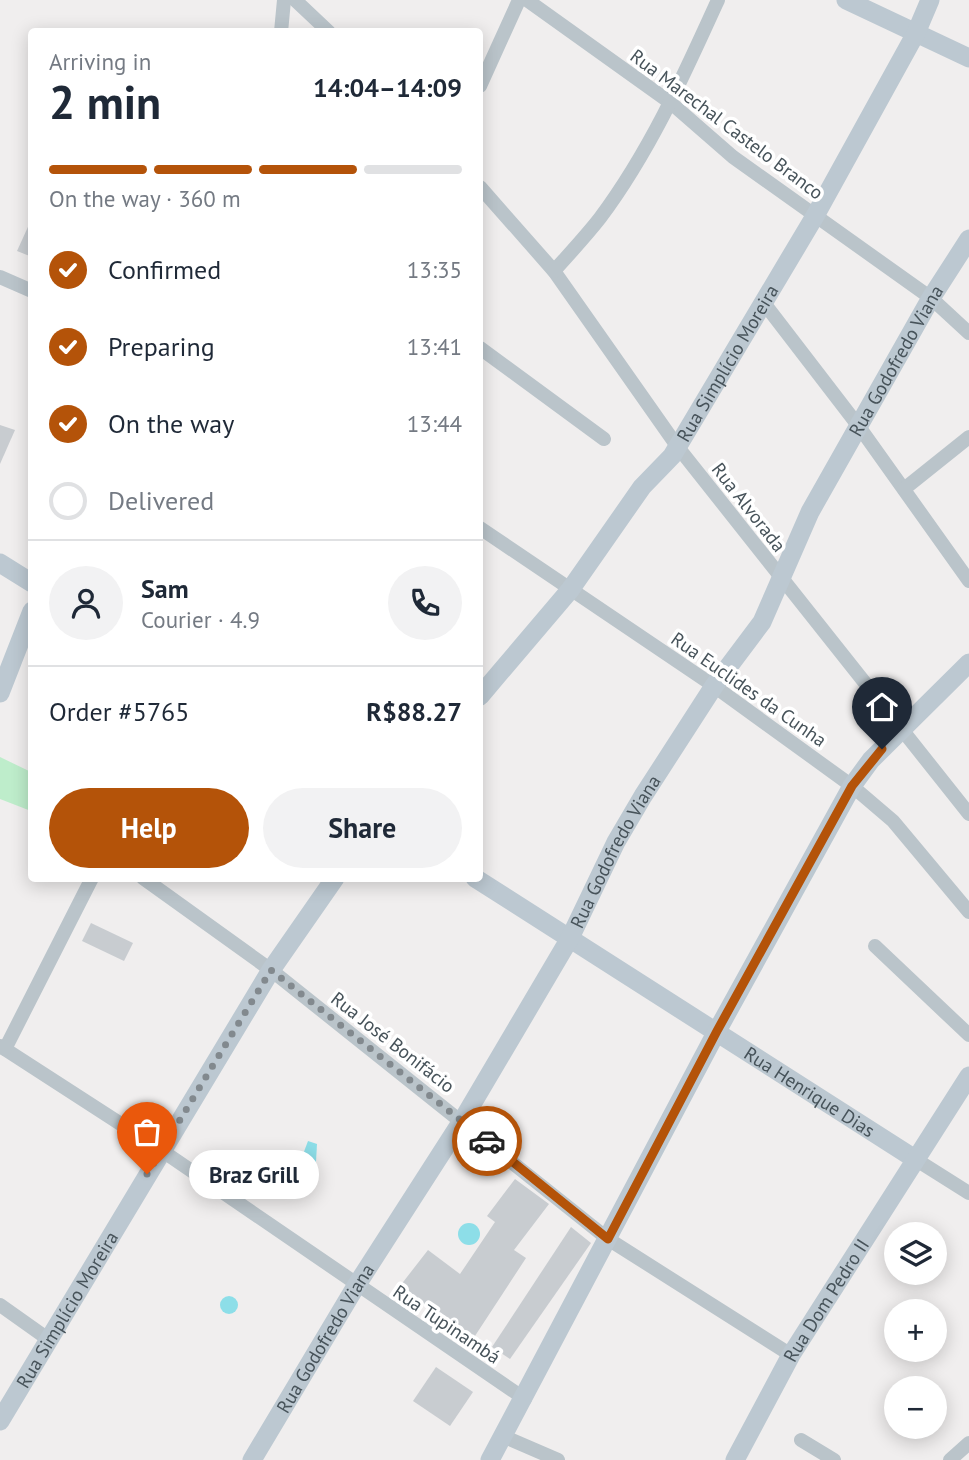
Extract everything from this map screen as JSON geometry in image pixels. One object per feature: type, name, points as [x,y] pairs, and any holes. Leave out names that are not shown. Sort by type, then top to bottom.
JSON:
[{"type":"street","points":[[282,28],[284,0]]},
{"type":"street","points":[[295,0],[325,28]]},
{"type":"street","points":[[483,79],[519,0]]},
{"type":"street","name":"Rua Marechal Castelo Branco","points":[[527,0],[671,103],[733,157],[931,298],[969,333]]},
{"type":"street","points":[[554,271],[600,218],[671,103],[718,0]]},
{"type":"street","points":[[846,0],[969,58]]},
{"type":"street","name":"Rua Simplício Moreira","points":[[483,692],[570,590],[642,487],[675,451],[815,216],[916,33],[930,0]]},
{"type":"street","name":"Rua Alvorada","points":[[483,190],[554,271],[675,451],[778,588],[897,735],[969,814]]},
{"type":"street","name":"Rua Godofredo Viana","points":[[252,1460],[356,1286],[462,1121],[570,938],[616,842],[714,687],[762,622],[799,533],[931,298],[969,239]]},
{"type":"street","points":[[0,277],[28,289]]},
{"type":"street","points":[[764,303],[860,428],[969,581]]},
{"type":"street","points":[[483,350],[604,439]]},
{"type":"street","points":[[904,489],[969,437]]},
{"type":"street","name":"Rua Euclides da Cunha","points":[[483,530],[714,687],[852,786],[893,821],[969,912]]},
{"type":"street","points":[[0,563],[28,580]]},
{"type":"street","points":[[0,693],[28,621]]},
{"type":"street","points":[[490,1460],[505,1437],[717,1031],[852,786],[872,760],[969,663]]},
{"type":"street","points":[[3,1047],[90,882]]},
{"type":"street","name":"Rua José Bonifácio","points":[[149,882],[271,970],[608,1239],[791,1355]]},
{"type":"street","name":"Rua Simplício Moreira","points":[[0,1421],[271,970],[332,882]]},
{"type":"street","name":"Rua Henrique Dias","points":[[481,882],[969,1193]]},
{"type":"street","points":[[875,946],[969,1035]]},
{"type":"street","name":"Rua Tupinambá","points":[[3,1047],[162,1150],[356,1286],[525,1399]]},
{"type":"street","name":"Rua Dom Pedro II","points":[[735,1460],[791,1355],[969,1076]]},
{"type":"street","points":[[0,1305],[48,1339]]},
{"type":"street","points":[[505,1437],[558,1460]]},
{"type":"street","points":[[801,1440],[834,1460]]},
{"type":"street","points":[[950,1460],[969,1443]]},
{"type":"green space","points":[[0,757],[28,771],[28,810],[0,799]]},
{"type":"water","points":[[308,1141],[317,1144],[316,1162],[302,1157]]},
{"type":"water","points":[[469,1223],[477,1226],[480,1234],[477,1242],[469,1245],[461,1242],[458,1234],[461,1226]]},
{"type":"water","points":[[229,1296],[235,1299],[238,1305],[235,1311],[229,1314],[223,1311],[220,1305],[223,1299]]},
{"type":"building","points":[[28,227],[28,255],[17,251]]},
{"type":"building","points":[[0,425],[15,430],[0,464]]},
{"type":"building","points":[[91,923],[133,943],[124,961],[82,941]]},
{"type":"building","points":[[515,1179],[549,1204],[514,1250],[526,1258],[473,1339],[400,1286],[428,1250],[460,1274],[495,1222],[487,1216]]},
{"type":"building","points":[[571,1227],[591,1243],[510,1359],[492,1347]]},
{"type":"building","points":[[436,1367],[473,1392],[450,1426],[413,1401]]},
{"type":"way so far","points":[[147,1174],[271,970],[487,1141]]},
{"type":"place","name":"Braz Grill","points":[[147,1174]]},
{"type":"route","points":[[487,1141],[608,1239],[717,1031],[852,786],[882,749]]}]
